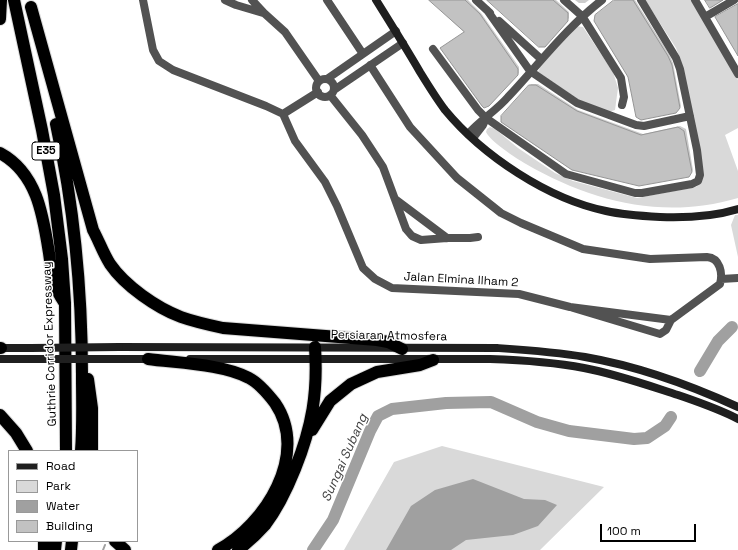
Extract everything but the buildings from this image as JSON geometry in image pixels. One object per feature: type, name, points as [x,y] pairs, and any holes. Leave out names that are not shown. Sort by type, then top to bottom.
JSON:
[{"type":"highway","points":[[0,19],[1,0]]},
{"type":"highway","name":"Guthrie Corridor Expressway","points":[[14,0],[42,130],[54,195],[62,259],[65,303],[66,450]]},
{"type":"highway","points":[[30,4],[93,230],[110,264],[124,281],[160,307],[181,317],[201,323],[223,328],[377,340],[388,342],[402,349]]},
{"type":"highway","name":"E35","points":[[30,4],[58,131],[78,268],[82,326],[81,450]]},
{"type":"highway","points":[[0,152],[18,166],[26,175],[34,190],[42,218],[53,282],[57,292],[65,303]]},
{"type":"highway","points":[[82,326],[92,408],[92,450]]},
{"type":"highway","points":[[238,550],[264,525],[286,494],[304,446],[314,406],[316,353]]},
{"type":"highway","points":[[148,359],[226,370],[250,378],[268,393],[278,408],[286,427],[288,450],[285,468],[277,487],[263,511],[245,530],[218,550]]},
{"type":"highway","points":[[304,446],[330,401],[351,384],[376,372],[420,365],[433,360]]},
{"type":"highway","points":[[0,415],[16,433],[26,450]]},
{"type":"highway","points":[[116,542],[125,550]]},
{"type":"main road","points":[[376,0],[444,109],[470,136],[497,159],[528,179],[575,202],[606,211],[641,216],[681,218],[710,216],[738,209]]},
{"type":"main road","name":"Persiaran Atmosfera","points":[[0,351],[31,348],[119,347],[316,353],[433,360],[490,359],[528,361],[585,368],[621,377],[704,404],[738,419]]},
{"type":"main road","name":"Persiaran Atmosfera","points":[[0,351],[32,359],[148,359],[402,349],[497,348],[534,350],[585,357],[633,369],[681,384],[738,407]]},
{"type":"street","points":[[143,0],[153,50],[159,62],[173,70],[283,114],[318,92]]},
{"type":"street","points":[[225,0],[236,5],[264,13]]},
{"type":"street","points":[[252,0],[285,32],[323,80],[332,82],[332,92],[383,167],[406,229],[412,236],[421,240],[478,237]]},
{"type":"street","points":[[327,0],[363,54]]},
{"type":"street","points":[[476,0],[541,59]]},
{"type":"street","points":[[564,0],[582,16],[621,78],[624,90],[622,105]]},
{"type":"street","points":[[470,136],[479,121],[486,118],[508,97],[530,71],[582,16],[602,0]]},
{"type":"street","points":[[433,49],[478,110],[486,118],[566,174],[635,194],[642,194],[692,184],[698,181],[700,175],[697,150],[680,68],[676,58],[641,0]]},
{"type":"street","points":[[695,0],[738,74]]},
{"type":"street","points":[[705,17],[734,0]]},
{"type":"street","points":[[487,10],[530,71],[577,103],[636,125],[644,126],[690,116]]},
{"type":"street","points":[[396,31],[323,80],[316,86],[318,92],[325,96],[332,92],[403,43]]},
{"type":"street","points":[[370,65],[410,127],[457,178],[501,213],[583,249],[650,260],[711,258],[718,263],[721,279],[738,278]]},
{"type":"street","name":"Jalan Elmina Ilham 2","points":[[283,114],[295,141],[325,182],[337,206],[363,268],[375,279],[392,288],[518,294],[660,334],[666,330],[672,320],[716,288],[720,284],[721,279]]},
{"type":"street","points":[[394,198],[446,238]]},
{"type":"street","name":"Jalan Elmina Ilham 2","points":[[570,308],[672,320]]},
{"type":"green space","points":[[645,0],[692,0],[738,80],[738,128],[725,135],[738,171],[738,198],[710,204],[683,207],[655,207],[629,204],[602,197],[576,188],[526,164],[498,145],[486,132],[490,127],[495,129],[518,148],[555,173],[573,181],[637,198],[696,187],[700,184],[681,61],[676,48]]},
{"type":"green space","points":[[575,26],[583,27],[613,72],[618,88],[615,110],[609,112],[582,102],[538,72],[541,65]]},
{"type":"green space","points":[[735,215],[738,215],[738,257],[731,225]]},
{"type":"green space","points":[[442,446],[604,487],[540,550],[344,550],[394,462]]},
{"type":"water","points":[[473,479],[524,499],[545,500],[557,505],[538,526],[513,535],[466,540],[451,550],[386,550],[411,506],[435,490]]},
{"type":"waterway","name":"Sungai Subang","points":[[700,371],[718,341],[732,327]]},
{"type":"waterway","name":"Sungai Subang","points":[[313,550],[333,520],[370,431],[378,416],[392,409],[446,403],[491,402],[537,422],[569,431],[634,439],[647,438],[665,426],[671,417]]},
{"type":"waterway","points":[[103,550],[105,545]]}]
